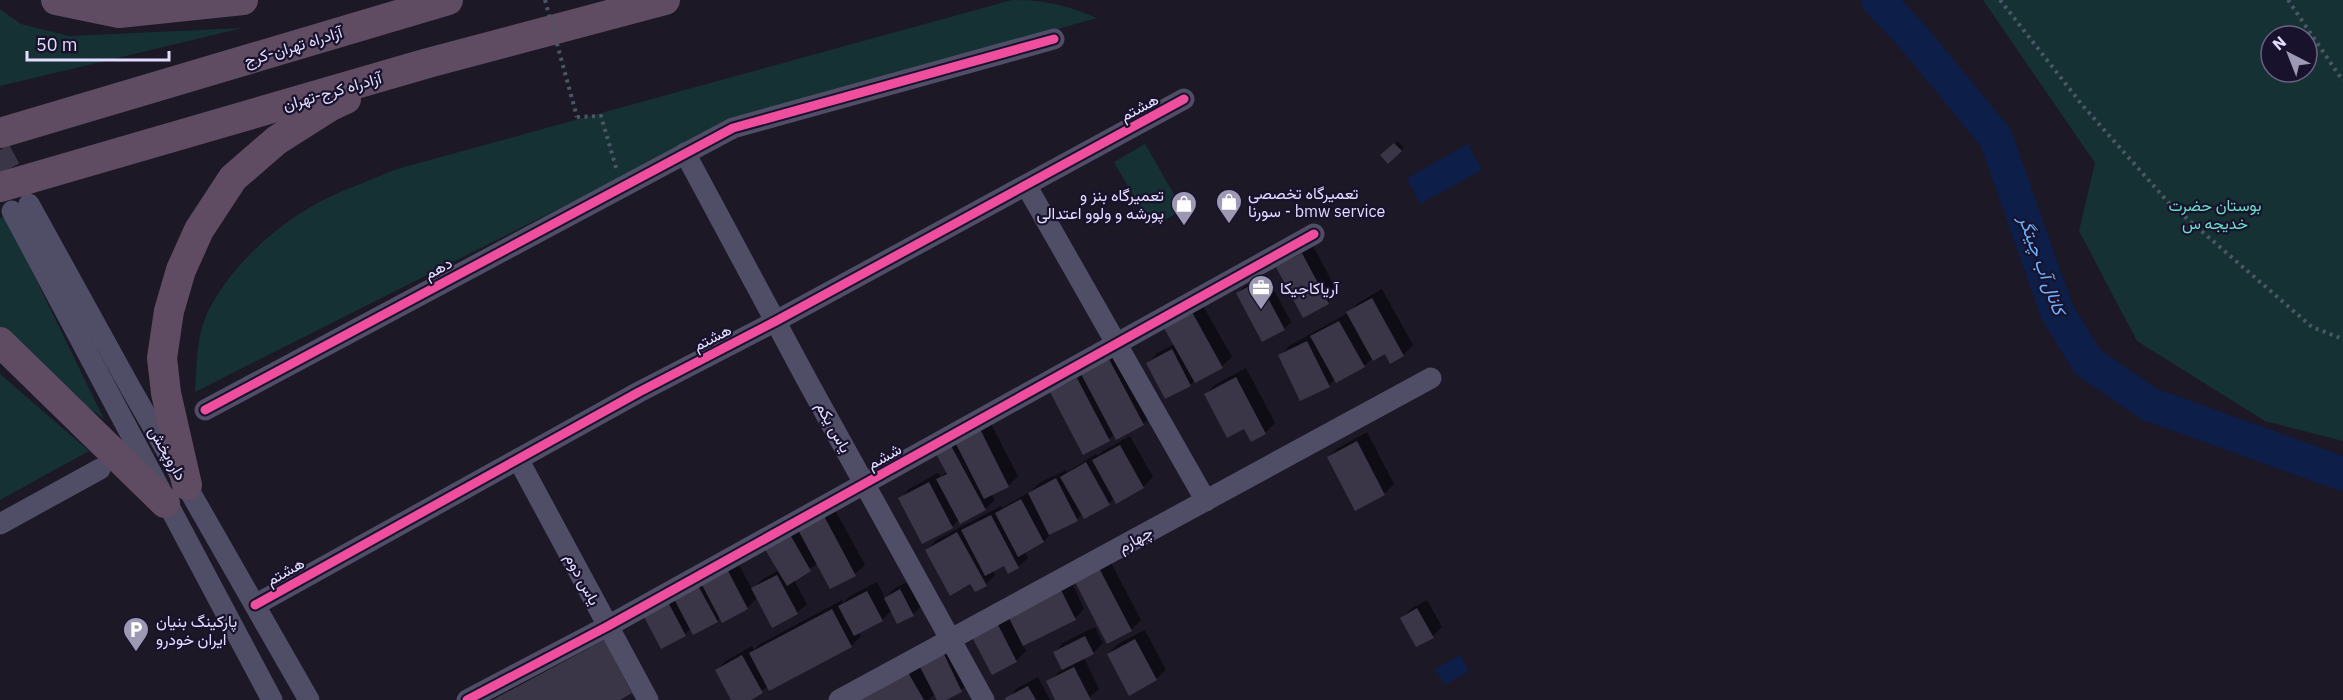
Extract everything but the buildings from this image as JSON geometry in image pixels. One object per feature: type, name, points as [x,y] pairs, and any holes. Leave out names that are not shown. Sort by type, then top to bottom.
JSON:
[{"type":"highway","points":[[56,0],[119,13],[243,0]]},
{"type":"highway","name":"آزادراه تهران-کرج","points":[[0,133],[448,0]]},
{"type":"highway","name":"آزادراه کرج-تهران","points":[[14,201],[428,63],[665,0]]},
{"type":"highway","points":[[176,494],[162,358],[168,311],[181,270],[199,230],[233,178],[277,140],[329,108],[428,63]]},
{"type":"highway","points":[[0,342],[176,494]]},
{"type":"street","name":"دهم","points":[[205,410],[733,128],[1054,39]]},
{"type":"street","name":"هشتم","points":[[255,605],[639,392],[776,321],[1184,99]]},
{"type":"street","name":"یاس یکم","points":[[685,153],[984,700]]},
{"type":"street","points":[[1026,185],[1206,501]]},
{"type":"street","name":"داروپخش","points":[[14,201],[176,494],[272,700]]},
{"type":"street","name":"ششم","points":[[467,700],[608,626],[1314,234]]},
{"type":"street","name":"چهارم","points":[[839,700],[1431,378]]},
{"type":"street","name":"یاس دوم","points":[[518,459],[648,700]]},
{"type":"street","points":[[0,525],[100,469]]},
{"type":"street","name":"داروپخش","points":[[176,494],[255,605],[309,700]]},
{"type":"path","points":[[546,0],[577,117],[601,116],[621,188]]},
{"type":"path","points":[[2000,0],[2083,106],[2168,202],[2312,327],[2343,339]]},
{"type":"path","points":[[2288,0],[2343,81]]},
{"type":"green space","points":[[1012,0],[1055,4],[1097,18],[929,65],[683,146],[195,392],[200,334],[206,316],[227,280],[272,234],[325,199],[397,169]]},
{"type":"green space","name":"بوستان حضرت خدیجه س","points":[[1983,0],[2343,0],[2343,441],[2265,421],[2137,341],[2079,231],[2095,163]]},
{"type":"green space","points":[[0,9],[21,24],[69,36],[243,28],[0,86]]},
{"type":"green space","points":[[1145,144],[1183,210],[1151,227],[1114,162]]},
{"type":"green space","points":[[5,216],[104,419],[61,388],[0,331],[0,218]]},
{"type":"green space","points":[[0,374],[89,451],[0,500]]},
{"type":"water","points":[[1468,144],[1482,170],[1420,204],[1407,178]]},
{"type":"water","points":[[1460,655],[1469,671],[1445,685],[1435,669]]},
{"type":"waterway","name":"کانال آب چیتگر","points":[[1878,0],[1913,37],[1996,138],[2057,312],[2088,362],[2149,404],[2343,474]]},
{"type":"tunnel","points":[[0,150],[23,193]]},
{"type":"cycle path","points":[[205,410],[733,128],[1054,39]]},
{"type":"cycle path","points":[[255,605],[639,392],[776,321],[1184,99]]},
{"type":"cycle path","points":[[467,700],[608,626],[1314,234]]},
{"type":"place","name":"تعمیرگاه تخصصی سورنا - bmw service","points":[[1229,225]]},
{"type":"place","name":"تعمیرگاه بنز و پورشه و ولوو اعتدالی","points":[[1184,227]]},
{"type":"place","name":"آریاکاجیکا","points":[[1261,311]]},
{"type":"place","name":"پارکینگ بنیان ایران خودرو","points":[[136,653]]}]
